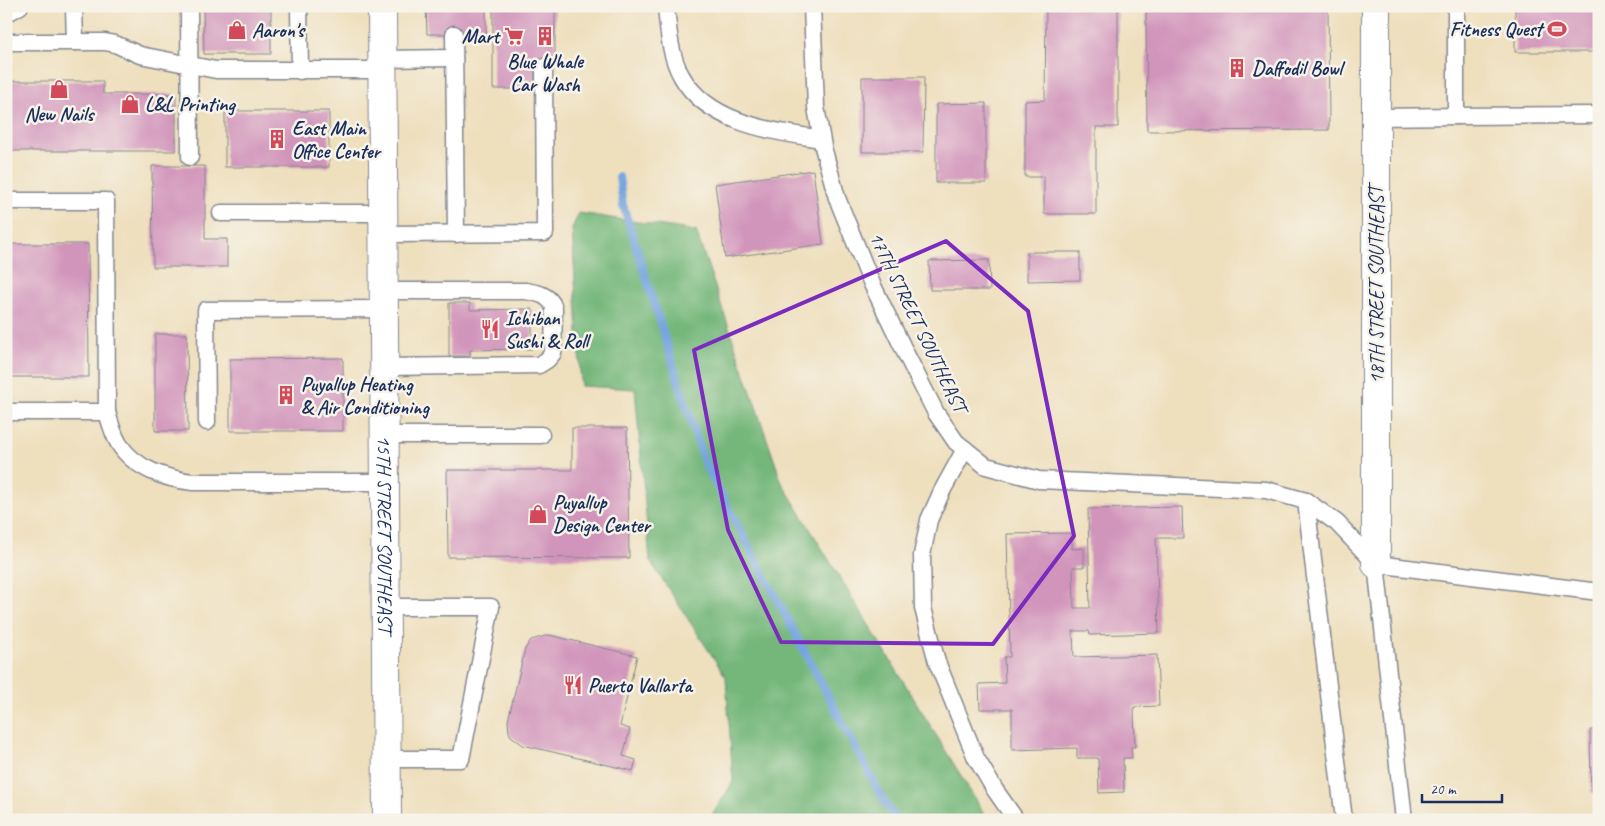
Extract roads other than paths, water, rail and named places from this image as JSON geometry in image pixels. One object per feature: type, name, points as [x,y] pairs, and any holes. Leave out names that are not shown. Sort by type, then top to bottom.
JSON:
[{"type":"street","name":"15TH STREET SOUTHEAST","points":[[382,6],[387,820]]},
{"type":"street","name":"18TH STREET SOUTHEAST","points":[[1376,6],[1376,564]]},
{"type":"lane","points":[[6,11],[11,11],[20,6]]},
{"type":"lane","points":[[74,6],[74,42]]},
{"type":"lane","points":[[189,6],[190,157]]},
{"type":"lane","points":[[299,6],[300,71]]},
{"type":"lane","points":[[666,6],[669,42],[681,77],[698,98],[725,116],[766,130],[821,139]]},
{"type":"lane","name":"17TH STREET SOUTHEAST","points":[[812,6],[816,107],[821,139],[837,198],[872,284],[936,413],[956,442],[986,466],[1039,480],[1266,490],[1306,501],[1337,523],[1376,564]]},
{"type":"lane","points":[[1456,6],[1456,116]]},
{"type":"lane","points":[[454,34],[456,234]]},
{"type":"lane","points":[[6,42],[105,42],[115,44],[140,55],[216,70],[300,71],[454,58]]},
{"type":"lane","points":[[221,214],[384,224],[456,234],[545,233],[544,67]]},
{"type":"lane","points":[[1376,117],[1599,115]]},
{"type":"lane","points":[[6,201],[106,201],[107,412],[112,432],[120,446],[133,459],[162,477],[193,482],[386,482]]},
{"type":"lane","points":[[207,422],[206,310],[526,291],[544,296],[552,302],[554,308],[553,353],[539,365],[384,366]]},
{"type":"lane","points":[[6,412],[107,412]]},
{"type":"lane","points":[[385,436],[541,435]]},
{"type":"lane","points":[[965,449],[942,491],[929,520],[922,554],[923,608],[937,662],[976,758],[1016,820]]},
{"type":"lane","points":[[1306,501],[1344,820]]},
{"type":"lane","points":[[1404,820],[1376,564],[1599,592]]},
{"type":"lane","points":[[386,607],[491,607],[461,759],[388,759]]},
{"type":"waterway","points":[[619,177],[623,205],[704,462],[884,801],[896,820]]},
{"type":"place","name":"Fitness Quest","points":[[1557,29]]},
{"type":"place","name":"Aaron's","points":[[237,30]]},
{"type":"place","name":"Mart","points":[[514,36]]},
{"type":"place","name":"Blue Whale Car Wash","points":[[545,36]]},
{"type":"place","name":"Daffodil Bowl","points":[[1237,68]]},
{"type":"place","name":"New Nails","points":[[59,89]]},
{"type":"place","name":"L&L Printing","points":[[130,104]]},
{"type":"place","name":"East Main Office Center","points":[[277,139]]},
{"type":"place","name":"Ichiban Sushi & Roll","points":[[490,329]]},
{"type":"place","name":"Puyallup Heating & Air Conditioning","points":[[286,395]]},
{"type":"place","name":"Puyallup Design Center","points":[[538,514]]},
{"type":"place","name":"Puerto Vallarta","points":[[573,685]]}]
